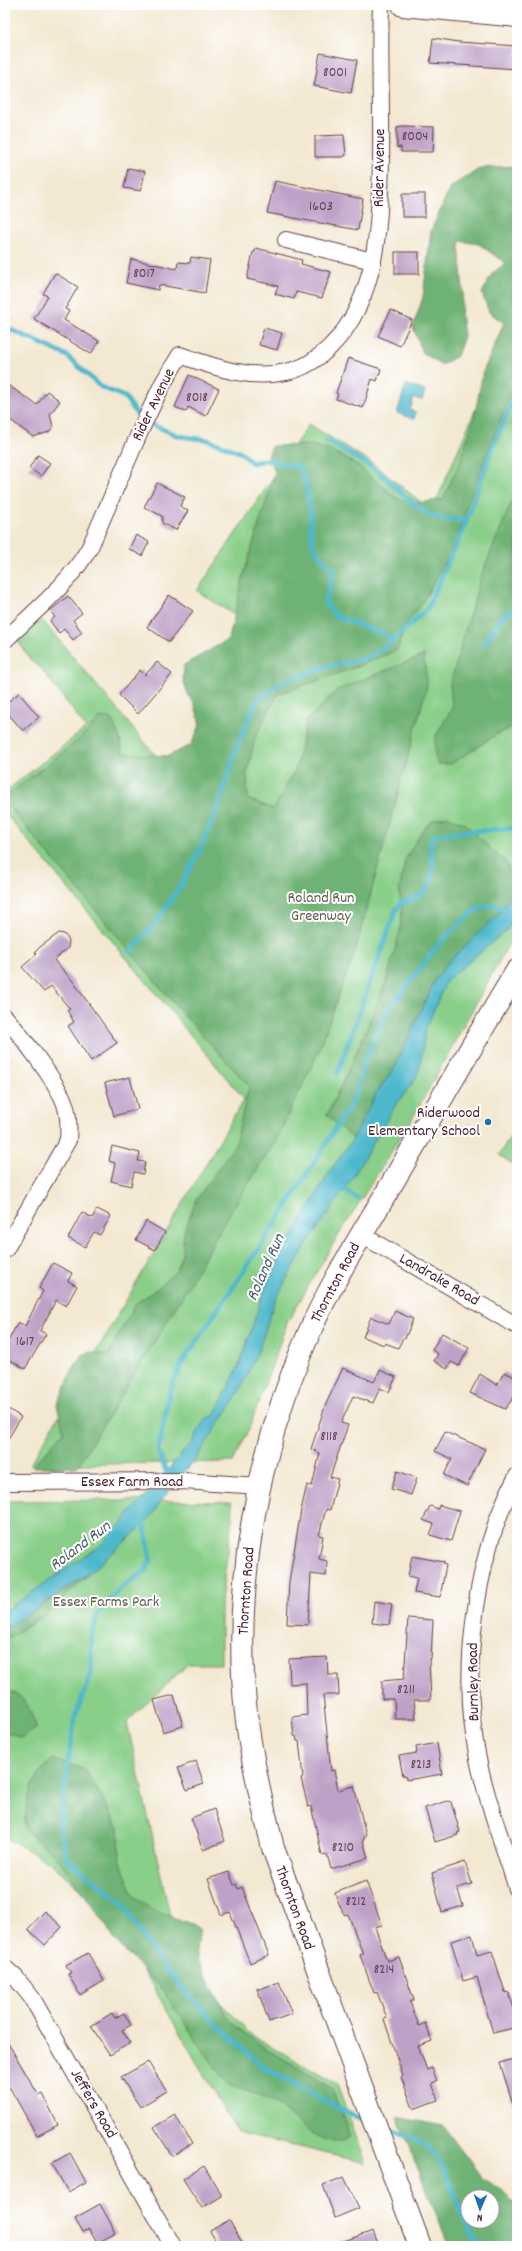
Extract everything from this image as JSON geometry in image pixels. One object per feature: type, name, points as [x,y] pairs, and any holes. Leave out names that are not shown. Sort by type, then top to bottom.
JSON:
[{"type":"street","name":"Rider Avenue","points":[[5,640],[68,581],[80,564],[90,547],[150,410],[180,355],[223,369],[254,375],[287,372],[316,358],[342,335],[350,322],[365,289],[373,261],[379,207],[381,5]]},
{"type":"street","points":[[403,5],[517,16]]},
{"type":"street","points":[[286,240],[373,261]]},
{"type":"street","name":"Thornton Road","points":[[420,2246],[275,1855],[256,1781],[246,1712],[243,1635],[250,1546],[259,1486],[271,1436],[298,1359],[313,1325],[362,1235],[476,1038],[517,971]]},
{"type":"street","points":[[5,1017],[53,1081],[65,1102],[69,1125],[68,1140],[5,1250]]},
{"type":"street","name":"Landrake Road","points":[[362,1235],[517,1326]]},
{"type":"street","name":"Burnley Road","points":[[517,1476],[497,1523],[478,1593],[471,1677],[478,1758],[517,1890]]},
{"type":"street","name":"Essex Farm Road","points":[[5,1482],[184,1481],[259,1486]]},
{"type":"street","name":"Jeffers Road","points":[[5,1968],[16,1978],[32,1998],[173,2246]]},
{"type":"green space","points":[[517,166],[517,378],[469,500],[455,545],[421,605],[406,624],[397,650],[354,668],[278,694],[255,738],[247,774],[248,799],[274,809],[296,768],[306,721],[337,690],[424,655],[427,686],[356,948],[318,1053],[275,1142],[230,1213],[178,1304],[77,1467],[32,1467],[64,1432],[57,1405],[73,1369],[82,1355],[90,1352],[108,1355],[135,1304],[158,1288],[176,1271],[182,1254],[184,1232],[196,1200],[235,1145],[249,1086],[181,1012],[9,807],[5,797],[76,742],[101,717],[111,718],[119,735],[123,753],[168,756],[191,745],[200,725],[195,705],[188,694],[183,680],[184,665],[229,639],[243,577],[275,472],[268,457],[272,446],[312,445],[333,451],[357,465],[396,498],[418,503],[443,499],[460,462],[474,419],[483,372],[504,323],[489,312],[482,293],[492,274],[505,263],[479,244],[459,241],[463,293],[461,314],[464,336],[457,356],[442,365],[423,353],[413,327],[423,297],[431,231],[450,187],[481,168]]},
{"type":"green space","name":"Roland Run Greenway","points":[[517,320],[517,929],[412,1119],[333,1244],[287,1323],[249,1429],[233,1462],[30,1465],[244,1099],[5,813],[5,792],[86,728],[41,668],[31,661],[16,638],[42,620],[183,788],[279,643],[197,591],[309,424],[372,463],[432,511],[489,378]]},
{"type":"green space","points":[[517,489],[517,725],[499,733],[451,764],[438,764],[435,757],[435,737],[452,708],[450,684],[481,576]]},
{"type":"green space","points":[[447,816],[466,824],[494,852],[505,860],[510,872],[512,894],[499,914],[449,961],[435,980],[395,1067],[376,1094],[353,1139],[327,1115],[356,1053],[385,985],[400,931],[402,909],[399,892],[405,860],[422,831],[432,820]]},
{"type":"green space","points":[[517,1126],[517,1167],[499,1155]]},
{"type":"green space","name":"Essex Farms Park","points":[[114,1500],[231,1502],[233,1513],[221,1601],[221,1664],[188,1664],[127,1722],[172,1925],[208,1990],[253,2036],[337,2084],[366,2163],[237,2132],[114,1919],[51,1863],[5,1837],[5,1501]]},
{"type":"green space","points":[[91,1572],[45,1615],[5,1640],[5,1629]]},
{"type":"green space","points":[[5,1691],[12,1692],[23,1699],[37,1728],[22,1738],[10,1733],[5,1735]]},
{"type":"green space","points":[[53,1759],[86,1770],[119,1828],[120,1861],[134,1896],[157,1912],[193,1924],[200,1930],[196,1949],[198,1962],[227,2016],[235,2026],[264,2047],[332,2088],[350,2136],[340,2140],[320,2138],[272,2102],[229,2085],[224,2080],[162,1990],[114,1939],[103,1920],[56,1856],[25,1830],[27,1800],[30,1791],[39,1773]]},
{"type":"green space","points":[[397,2117],[443,2126],[483,2179],[502,2190],[517,2208],[517,2246],[449,2246]]},
{"type":"water","points":[[406,384],[425,391],[422,400],[414,398],[410,410],[416,412],[414,419],[397,413]]},
{"type":"water","name":"Roland Run","points":[[517,886],[517,914],[506,931],[447,980],[426,1028],[419,1070],[415,1080],[393,1109],[350,1182],[310,1239],[290,1273],[274,1303],[260,1347],[237,1396],[197,1457],[160,1502],[153,1515],[138,1530],[91,1572],[5,1629],[5,1611],[99,1546],[119,1526],[192,1442],[205,1419],[214,1416],[240,1363],[265,1288],[279,1259],[330,1171],[353,1139],[376,1094],[395,1067],[435,980],[449,961],[499,914]]},
{"type":"building","points":[[433,38],[459,42],[517,46],[517,69],[430,63]]},
{"type":"building","points":[[320,53],[357,60],[351,93],[314,86]]},
{"type":"building","points":[[397,127],[434,127],[433,152],[401,152],[401,147],[397,148]]},
{"type":"building","points":[[344,135],[346,155],[343,157],[315,157],[315,136]]},
{"type":"building","points":[[128,168],[145,171],[141,191],[124,188]]},
{"type":"building","points":[[275,181],[363,199],[358,230],[267,213]]},
{"type":"building","points":[[402,194],[425,194],[425,217],[402,217]]},
{"type":"building","points":[[256,248],[302,260],[301,264],[331,272],[322,298],[296,292],[294,299],[275,294],[278,286],[247,279],[253,252],[255,252]]},
{"type":"building","points":[[395,252],[419,252],[419,274],[395,274]]},
{"type":"building","points":[[191,257],[210,260],[205,293],[159,285],[158,290],[126,283],[131,259],[177,269],[178,262],[190,263]]},
{"type":"building","points":[[55,273],[78,287],[65,309],[69,311],[64,320],[99,341],[91,354],[34,319],[48,296],[43,294]]},
{"type":"building","points":[[391,310],[412,320],[400,346],[378,336]]},
{"type":"building","points":[[264,328],[282,333],[277,350],[259,345]]},
{"type":"building","points":[[348,358],[381,369],[377,381],[372,379],[363,408],[336,399],[338,394],[336,393]]},
{"type":"building","points":[[189,375],[219,389],[206,416],[188,407],[186,412],[175,407]]},
{"type":"building","points":[[5,383],[37,405],[47,391],[60,401],[50,414],[53,427],[49,432],[33,437],[5,416]]},
{"type":"building","points":[[38,455],[50,463],[41,476],[29,468]]},
{"type":"building","points":[[157,483],[185,497],[180,506],[188,511],[176,530],[162,523],[162,516],[144,507]]},
{"type":"building","points":[[136,535],[149,542],[142,556],[129,549]]},
{"type":"building","points":[[169,595],[193,611],[169,642],[147,627]]},
{"type":"building","points":[[68,596],[82,613],[73,620],[82,632],[73,640],[64,629],[59,633],[50,621],[55,617],[50,611]]},
{"type":"building","points":[[157,662],[172,674],[138,714],[119,695],[140,670],[145,675]]},
{"type":"building","points":[[19,693],[39,717],[23,731],[5,710],[5,704]]},
{"type":"building","points":[[59,933],[64,934],[69,940],[68,948],[54,960],[72,980],[117,1043],[91,1061],[68,1026],[74,1022],[67,1010],[70,1009],[51,986],[44,992],[22,967],[37,954],[35,952],[40,947]]},
{"type":"building","points":[[130,1077],[138,1109],[114,1116],[105,1083]]},
{"type":"building","points":[[112,1146],[140,1153],[138,1161],[145,1162],[143,1174],[134,1172],[131,1186],[111,1181],[115,1163],[109,1161]]},
{"type":"building","points":[[97,1209],[111,1216],[100,1235],[94,1232],[85,1247],[68,1238],[82,1212],[92,1218]]},
{"type":"building","points":[[146,1221],[165,1232],[155,1250],[136,1240]]},
{"type":"building","points":[[53,1263],[72,1273],[68,1281],[77,1286],[66,1306],[56,1300],[40,1331],[46,1334],[25,1369],[5,1357],[5,1347],[18,1322],[25,1326],[43,1291],[39,1288]]},
{"type":"building","points":[[395,1311],[413,1319],[405,1339],[403,1338],[398,1348],[385,1343],[384,1345],[363,1337],[371,1317],[389,1324]]},
{"type":"building","points":[[442,1333],[469,1348],[459,1366],[451,1362],[447,1369],[434,1361],[438,1354],[432,1350]]},
{"type":"building","points":[[343,1368],[374,1382],[380,1370],[396,1377],[389,1392],[380,1388],[373,1403],[353,1396],[341,1423],[348,1425],[330,1477],[338,1479],[330,1510],[326,1509],[319,1535],[323,1536],[319,1559],[327,1561],[326,1576],[311,1574],[308,1625],[287,1624],[289,1582],[301,1510],[307,1485],[312,1486],[320,1453],[311,1449],[325,1406]]},
{"type":"building","points":[[504,1372],[517,1378],[517,1393],[505,1409],[470,1393],[480,1374],[497,1385]]},
{"type":"building","points":[[5,1407],[21,1417],[5,1444]]},
{"type":"building","points":[[445,1432],[485,1449],[467,1486],[444,1475],[452,1459],[435,1451]]},
{"type":"building","points":[[397,1471],[417,1478],[411,1495],[391,1489]]},
{"type":"building","points":[[439,1505],[460,1511],[451,1541],[430,1535],[434,1524],[423,1520],[430,1506],[438,1509]]},
{"type":"building","points":[[412,1556],[444,1562],[446,1565],[440,1597],[414,1593],[417,1578],[408,1576]]},
{"type":"building","points":[[374,1601],[392,1604],[389,1625],[372,1623]]},
{"type":"building","points":[[408,1618],[433,1620],[431,1659],[429,1659],[431,1700],[414,1700],[416,1719],[395,1719],[394,1699],[382,1699],[382,1681],[404,1679]]},
{"type":"building","points":[[327,1657],[328,1675],[338,1675],[339,1695],[323,1695],[331,1771],[334,1770],[338,1790],[354,1786],[366,1835],[363,1840],[368,1858],[331,1869],[327,1854],[322,1855],[311,1806],[308,1807],[301,1778],[303,1777],[299,1741],[297,1741],[296,1736],[294,1736],[292,1717],[307,1715],[306,1683],[290,1684],[289,1659]]},
{"type":"building","points":[[174,1695],[183,1726],[163,1732],[154,1700]]},
{"type":"building","points":[[437,1743],[442,1774],[407,1780],[406,1776],[403,1776],[399,1756],[417,1753],[416,1747]]},
{"type":"building","points":[[196,1761],[204,1784],[187,1790],[178,1768]]},
{"type":"building","points":[[448,1801],[451,1802],[460,1832],[457,1833],[458,1835],[435,1842],[425,1808]]},
{"type":"building","points":[[214,1809],[225,1841],[203,1850],[191,1818]]},
{"type":"building","points":[[465,1862],[472,1884],[457,1888],[463,1906],[442,1912],[432,1873]]},
{"type":"building","points":[[229,1872],[234,1885],[236,1884],[238,1889],[242,1887],[269,1955],[250,1963],[230,1912],[221,1915],[208,1879]]},
{"type":"building","points":[[366,1881],[382,1925],[375,1927],[387,1961],[399,1957],[414,2000],[410,2002],[419,2026],[425,2023],[432,2041],[418,2046],[427,2070],[432,2068],[437,2081],[432,2083],[438,2100],[416,2108],[413,2108],[401,2077],[403,2076],[384,2019],[387,2018],[377,1992],[374,1993],[360,1955],[363,1954],[348,1914],[345,1915],[342,1911],[335,1893]]},
{"type":"building","points":[[45,1911],[62,1927],[45,1945],[28,1929]]},
{"type":"building","points":[[472,1935],[477,1955],[492,1951],[505,1992],[509,1993],[517,2018],[517,2027],[493,2033],[477,1977],[463,1981],[451,1941]]},
{"type":"building","points":[[88,1953],[104,1981],[80,1995],[68,1974],[71,1973],[66,1965]]},
{"type":"building","points":[[279,1982],[292,2014],[269,2022],[257,1988],[260,1989]]},
{"type":"building","points":[[112,2013],[115,2018],[124,2013],[131,2025],[122,2030],[130,2043],[110,2055],[91,2026]]},
{"type":"building","points":[[5,2038],[39,2096],[43,2094],[58,2125],[37,2136],[10,2088],[5,2091]]},
{"type":"building","points":[[517,2058],[517,2106],[514,2107],[500,2063]]},
{"type":"building","points":[[148,2062],[167,2091],[140,2107],[121,2077]]},
{"type":"building","points":[[175,2115],[192,2144],[172,2156],[154,2127]]},
{"type":"building","points":[[70,2153],[86,2182],[68,2192],[52,2163]]},
{"type":"building","points":[[204,2166],[222,2196],[202,2208],[183,2179]]},
{"type":"building","points":[[344,2177],[359,2208],[335,2218],[323,2185]]},
{"type":"building","points":[[100,2204],[116,2233],[97,2243],[89,2229],[83,2232],[75,2218]]},
{"type":"building","points":[[229,2220],[244,2246],[219,2246],[210,2231]]},
{"type":"building","points":[[373,2231],[379,2246],[336,2246],[335,2244]]},
{"type":"waterway","points":[[5,327],[66,355],[101,387],[125,397],[141,420],[179,436],[208,440],[242,453],[252,463],[265,460],[300,467],[310,506],[311,535],[313,543],[323,560],[334,569],[325,603],[336,616],[393,638]]},
{"type":"waterway","points":[[130,952],[154,925],[180,887],[201,848],[220,802],[237,746],[257,700],[277,685],[314,670],[366,658],[384,648],[427,609],[463,530],[490,454],[517,390]]},
{"type":"waterway","points":[[325,440],[378,472],[408,499],[428,514],[439,518],[452,520],[467,519]]},
{"type":"waterway","points":[[484,644],[502,617],[517,607]]},
{"type":"waterway","points":[[337,1074],[396,910],[401,903],[423,893],[430,883],[433,868],[431,848],[432,837],[451,833],[517,828]]},
{"type":"waterway","points":[[168,1476],[158,1451],[170,1389],[184,1360],[274,1226],[354,1099],[366,1057],[388,1010],[442,940],[476,909],[492,905],[508,910]]},
{"type":"waterway","points":[[339,1187],[357,1198]]},
{"type":"waterway","points":[[143,1518],[151,1560],[145,1571],[121,1588],[98,1613],[92,1634],[91,1674],[75,1717],[63,1798],[60,1827],[67,1859],[122,1902],[159,1961],[176,1981],[214,2022],[263,2067],[349,2114],[368,2121]]},
{"type":"waterway","points":[[383,2127],[418,2140],[434,2153],[449,2179],[465,2222],[473,2235],[484,2246]]},
{"type":"place","name":"Riderwood Elementary School","points":[[488,1122]]}]
